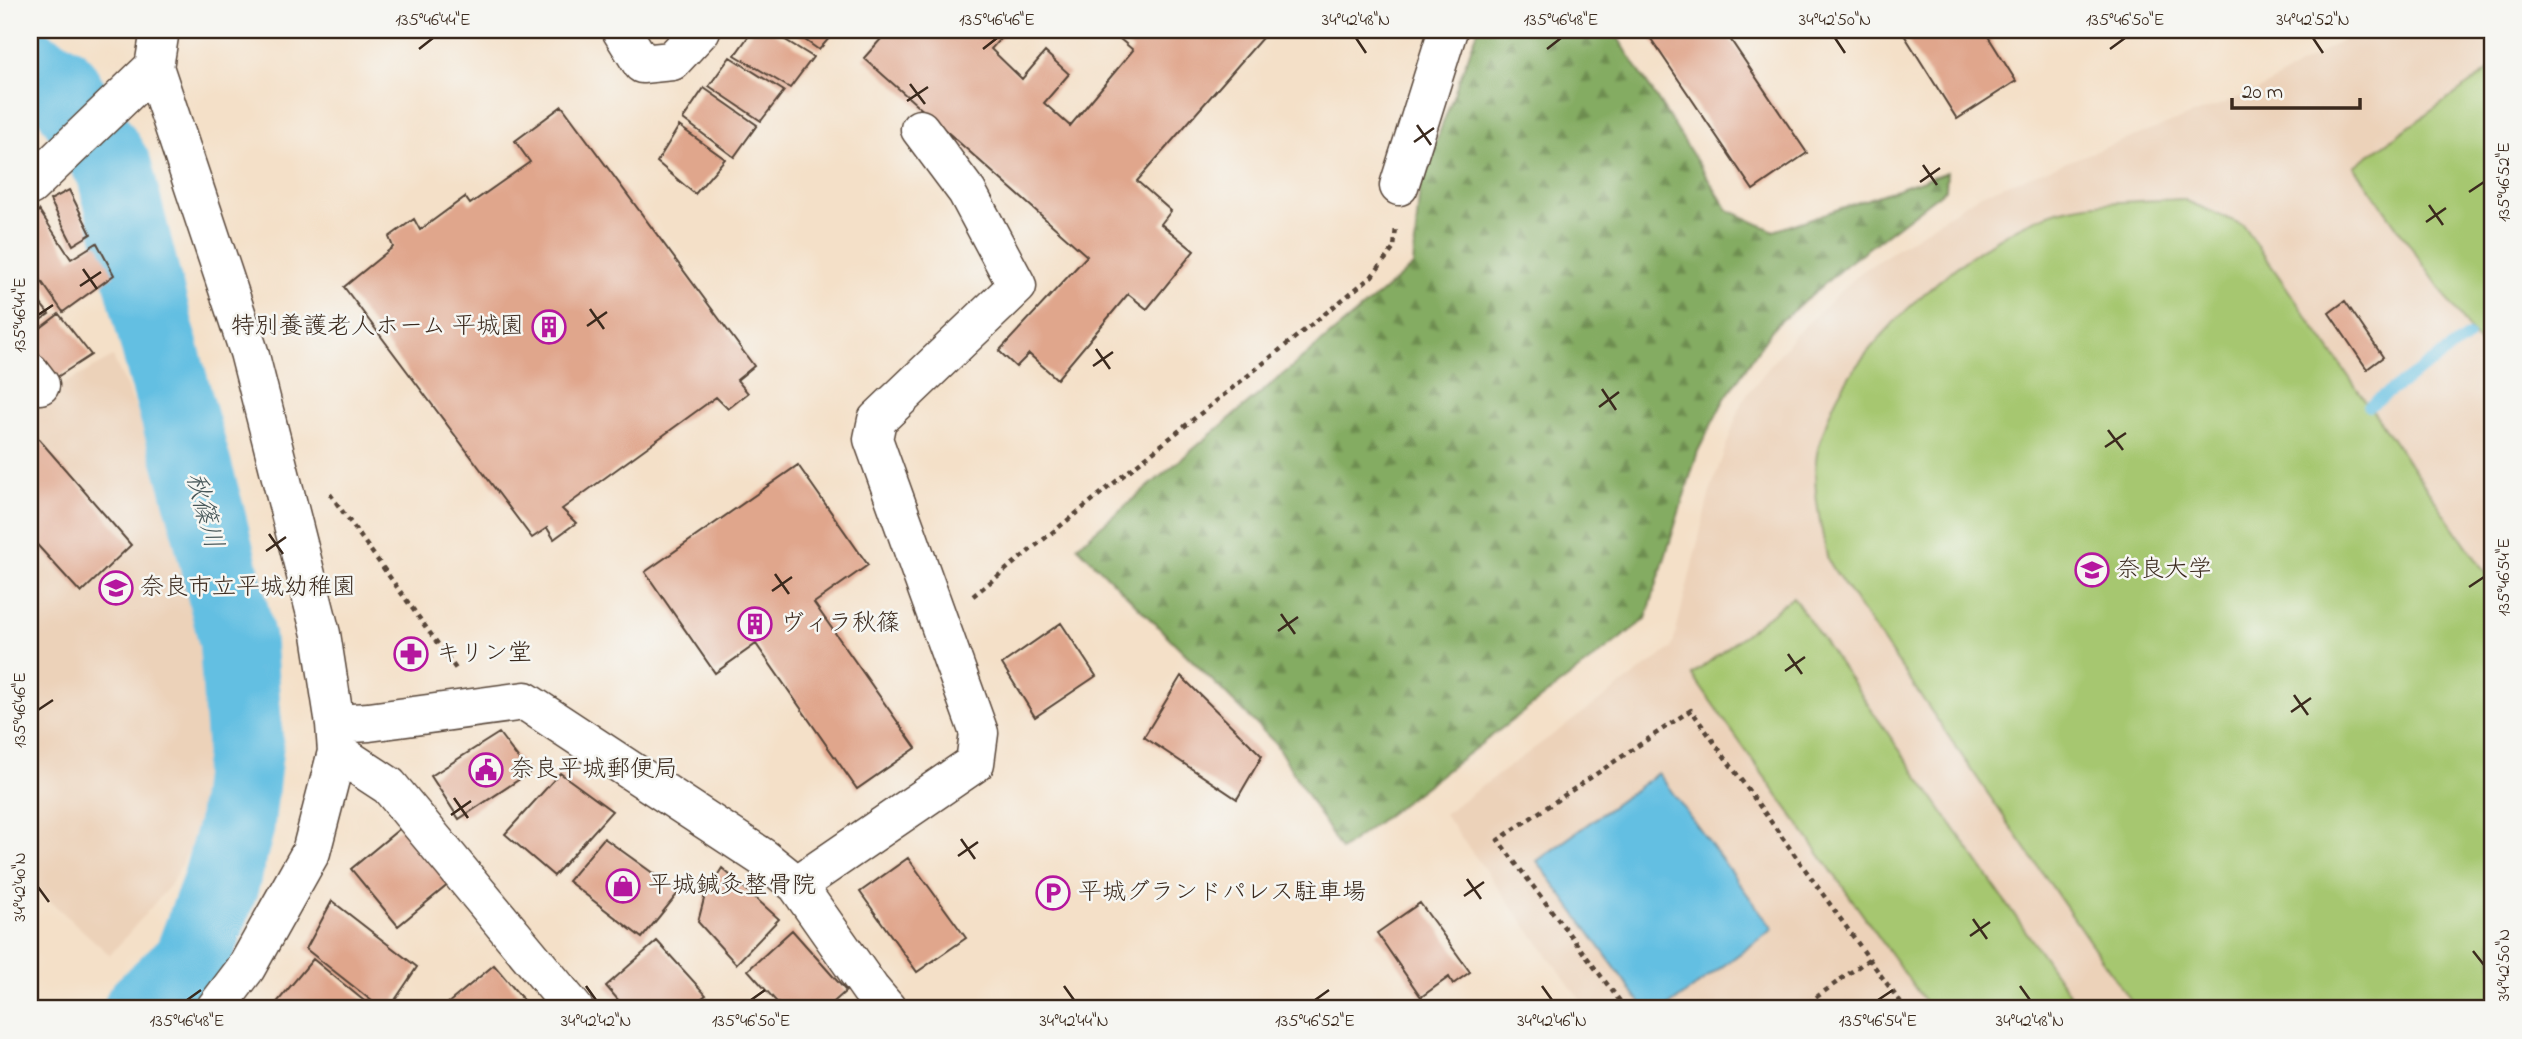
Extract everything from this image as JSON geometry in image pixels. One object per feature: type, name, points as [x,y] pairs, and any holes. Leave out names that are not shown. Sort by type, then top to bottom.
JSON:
[{"type":"street","points":[[160,30],[154,67],[249,352],[321,634],[336,738],[311,852],[246,968],[215,1009]]},
{"type":"street","points":[[621,30],[642,64],[672,61],[701,30]]},
{"type":"street","points":[[1399,186],[1448,30]]},
{"type":"street","points":[[42,174],[154,67]]},
{"type":"street","points":[[797,886],[975,763],[979,733],[873,439],[877,420],[1017,286],[967,192],[920,129]]},
{"type":"street","points":[[336,738],[369,722],[525,701],[762,857],[797,886],[869,1003]]},
{"type":"street","points":[[336,738],[388,786],[575,1009]]},
{"type":"path","points":[[939,623],[1372,276],[1394,248],[1399,186]]},
{"type":"path","points":[[328,491],[483,706]]},
{"type":"path","points":[[1626,1009],[1498,840],[1692,710],[1905,1009]]},
{"type":"path","points":[[1800,1009],[1869,958]]},
{"type":"shaded area","name":"奈良大学","points":[[2358,30],[2492,30],[2492,1009],[1587,1009],[1444,814],[1672,648],[1710,492],[1742,401],[1793,337],[1861,272],[1981,194],[2259,90]]},
{"type":"shaded area","name":"奈良市立平城幼稚園","points":[[113,357],[181,508],[222,669],[208,815],[171,884],[110,955],[30,883],[30,385],[40,397]]},
{"type":"green space","points":[[1478,30],[1613,30],[1728,210],[1774,231],[1947,172],[1946,189],[1846,265],[1773,328],[1724,400],[1698,451],[1646,619],[1341,850],[1275,743],[1077,546],[1413,266],[1420,184]]},
{"type":"green space","points":[[2492,68],[2492,362],[2354,166]]},
{"type":"green space","points":[[2182,199],[2243,225],[2492,582],[2492,1009],[2136,1009],[1828,561],[1819,518],[1815,473],[1821,439],[1835,401],[1855,368],[1907,309],[1972,256],[2006,234],[2039,218],[2084,206]]},
{"type":"green space","points":[[1793,597],[2080,1009],[1930,1009],[1692,675]]},
{"type":"water","points":[[1658,773],[1773,929],[1665,1009],[1645,1009],[1537,861]]},
{"type":"building","points":[[753,30],[769,30],[813,57],[790,88],[735,55]]},
{"type":"building","points":[[791,30],[836,30],[819,50]]},
{"type":"building","points":[[889,30],[1008,30],[991,49],[1022,79],[1045,52],[1069,74],[1044,103],[1070,126],[1133,50],[1119,38],[1125,30],[1269,30],[1137,181],[1171,211],[1161,224],[1194,251],[1147,309],[1128,294],[1057,379],[1029,354],[1016,367],[999,351],[1087,256],[864,58]]},
{"type":"building","points":[[1645,30],[1724,30],[1807,153],[1753,190]]},
{"type":"building","points":[[1901,30],[1984,30],[2016,81],[1957,119]]},
{"type":"building","points":[[730,57],[784,91],[761,121],[709,86]]},
{"type":"building","points":[[704,88],[757,125],[734,157],[683,119]]},
{"type":"building","name":"特別養護老人ホーム 平城園","points":[[562,106],[754,366],[737,380],[748,393],[728,409],[716,397],[562,509],[576,523],[554,539],[547,528],[532,538],[344,287],[393,247],[389,237],[414,219],[420,230],[465,197],[470,204],[530,162],[515,141]]},
{"type":"building","points":[[679,126],[725,159],[695,194],[657,162]]},
{"type":"building","points":[[69,190],[91,234],[73,245],[50,200]]},
{"type":"building","points":[[39,210],[71,259],[97,243],[114,275],[63,312],[30,265],[30,219]]},
{"type":"building","points":[[30,291],[49,314],[30,327]]},
{"type":"building","points":[[2345,301],[2383,357],[2367,369],[2329,313]]},
{"type":"building","points":[[59,314],[91,355],[51,381],[30,352],[30,336]]},
{"type":"building","points":[[30,429],[131,545],[81,593],[30,537]]},
{"type":"building","name":"ヴィラ秋篠","points":[[798,465],[868,565],[814,603],[916,748],[857,789],[756,644],[715,673],[645,572]]},
{"type":"building","points":[[1061,623],[1096,676],[1035,717],[1002,664]]},
{"type":"building","points":[[1181,676],[1262,756],[1237,799],[1144,737]]},
{"type":"building","points":[[499,733],[529,773],[459,819],[431,776]]},
{"type":"building","points":[[560,773],[612,811],[554,876],[505,834]]},
{"type":"building","points":[[403,826],[450,883],[398,926],[351,869]]},
{"type":"building","name":"平城鍼灸整骨院","points":[[604,838],[679,892],[642,938],[568,881]]},
{"type":"building","points":[[908,858],[966,938],[917,972],[860,892]]},
{"type":"building","points":[[722,868],[779,919],[736,964],[698,922],[705,895]]},
{"type":"building","points":[[332,901],[417,967],[389,1009],[382,1009],[306,949]]},
{"type":"building","points":[[1420,903],[1470,972],[1453,984],[1449,977],[1421,997],[1377,933]]},
{"type":"building","points":[[792,930],[846,991],[826,1009],[783,1009],[748,970]]},
{"type":"building","points":[[657,941],[706,995],[687,1009],[626,1009],[606,986]]},
{"type":"building","points":[[313,959],[374,1009],[278,1009],[274,1006]]},
{"type":"building","points":[[494,965],[531,1009],[452,1009],[447,1004]]},
{"type":"waterway","name":"秋篠川","points":[[30,67],[60,83],[114,169],[237,640],[245,746],[236,826],[220,885],[191,962],[142,1009]]},
{"type":"waterway","points":[[2369,406],[2468,337]]},
{"type":"place","name":"特別養護老人ホーム 平城園","points":[[549,327]]},
{"type":"place","name":"奈良大学","points":[[2092,570]]},
{"type":"place","name":"奈良市立平城幼稚園","points":[[116,588]]},
{"type":"place","name":"ヴィラ秋篠","points":[[755,624]]},
{"type":"place","name":"キリン堂","points":[[411,654]]},
{"type":"place","name":"奈良平城郵便局","points":[[486,770]]},
{"type":"place","name":"平城鍼灸整骨院","points":[[623,886]]},
{"type":"place","name":"平城グランドパレス駐車場","points":[[1053,893]]}]
